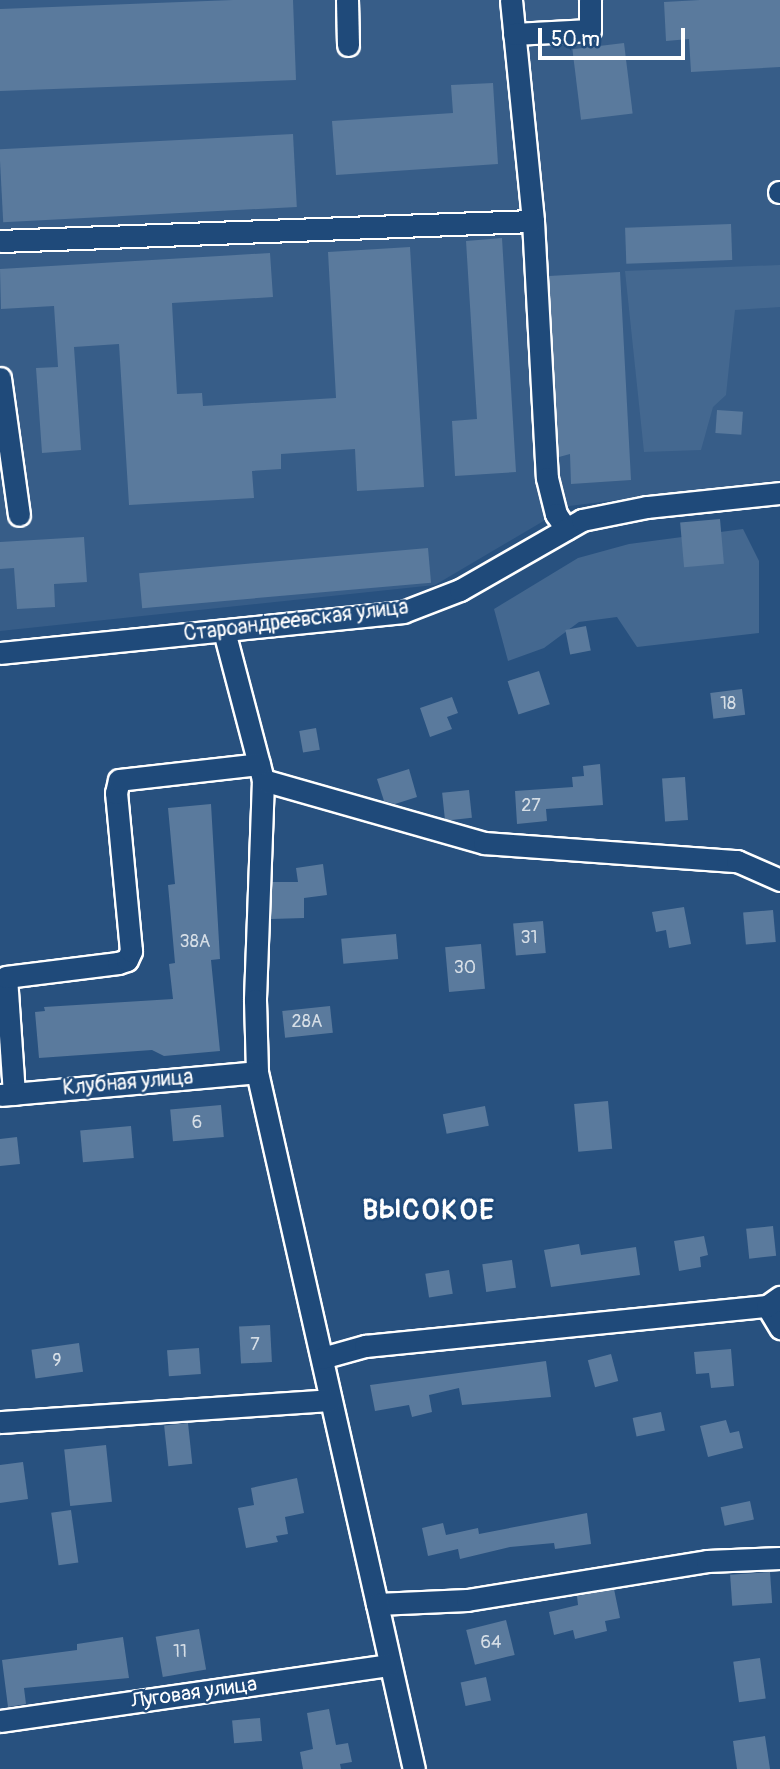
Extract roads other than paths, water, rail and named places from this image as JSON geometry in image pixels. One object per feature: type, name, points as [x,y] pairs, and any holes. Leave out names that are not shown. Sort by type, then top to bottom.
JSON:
[{"type":"street","points":[[347,0],[348,45]]},
{"type":"street","points":[[511,0],[533,221],[547,478],[556,514],[566,529]]},
{"type":"street","points":[[514,34],[590,30],[590,0]]},
{"type":"street","points":[[0,241],[533,221]]},
{"type":"street","points":[[0,378],[19,515]]},
{"type":"street","name":"Староандреевская улица","points":[[0,653],[403,612],[460,590],[582,520],[647,507],[780,493]]},
{"type":"street","points":[[224,631],[261,772],[255,1000],[257,1072],[377,1604],[388,1665],[414,1769]]},
{"type":"street","points":[[7,1095],[6,976],[118,963],[127,960],[131,951],[116,793],[119,780],[261,772],[484,843],[737,861],[780,880]]},
{"type":"street","name":"Клубная улица","points":[[7,1095],[257,1072]]},
{"type":"street","points":[[322,1358],[365,1346],[774,1302],[780,1328]]},
{"type":"street","points":[[0,1422],[330,1400]]},
{"type":"street","points":[[377,1604],[467,1600],[707,1561],[780,1558]]},
{"type":"street","name":"Луговая улица","points":[[0,1721],[388,1665]]},
{"type":"district","name":"ВЫСОКОЕ","points":[[429,1211]]}]
